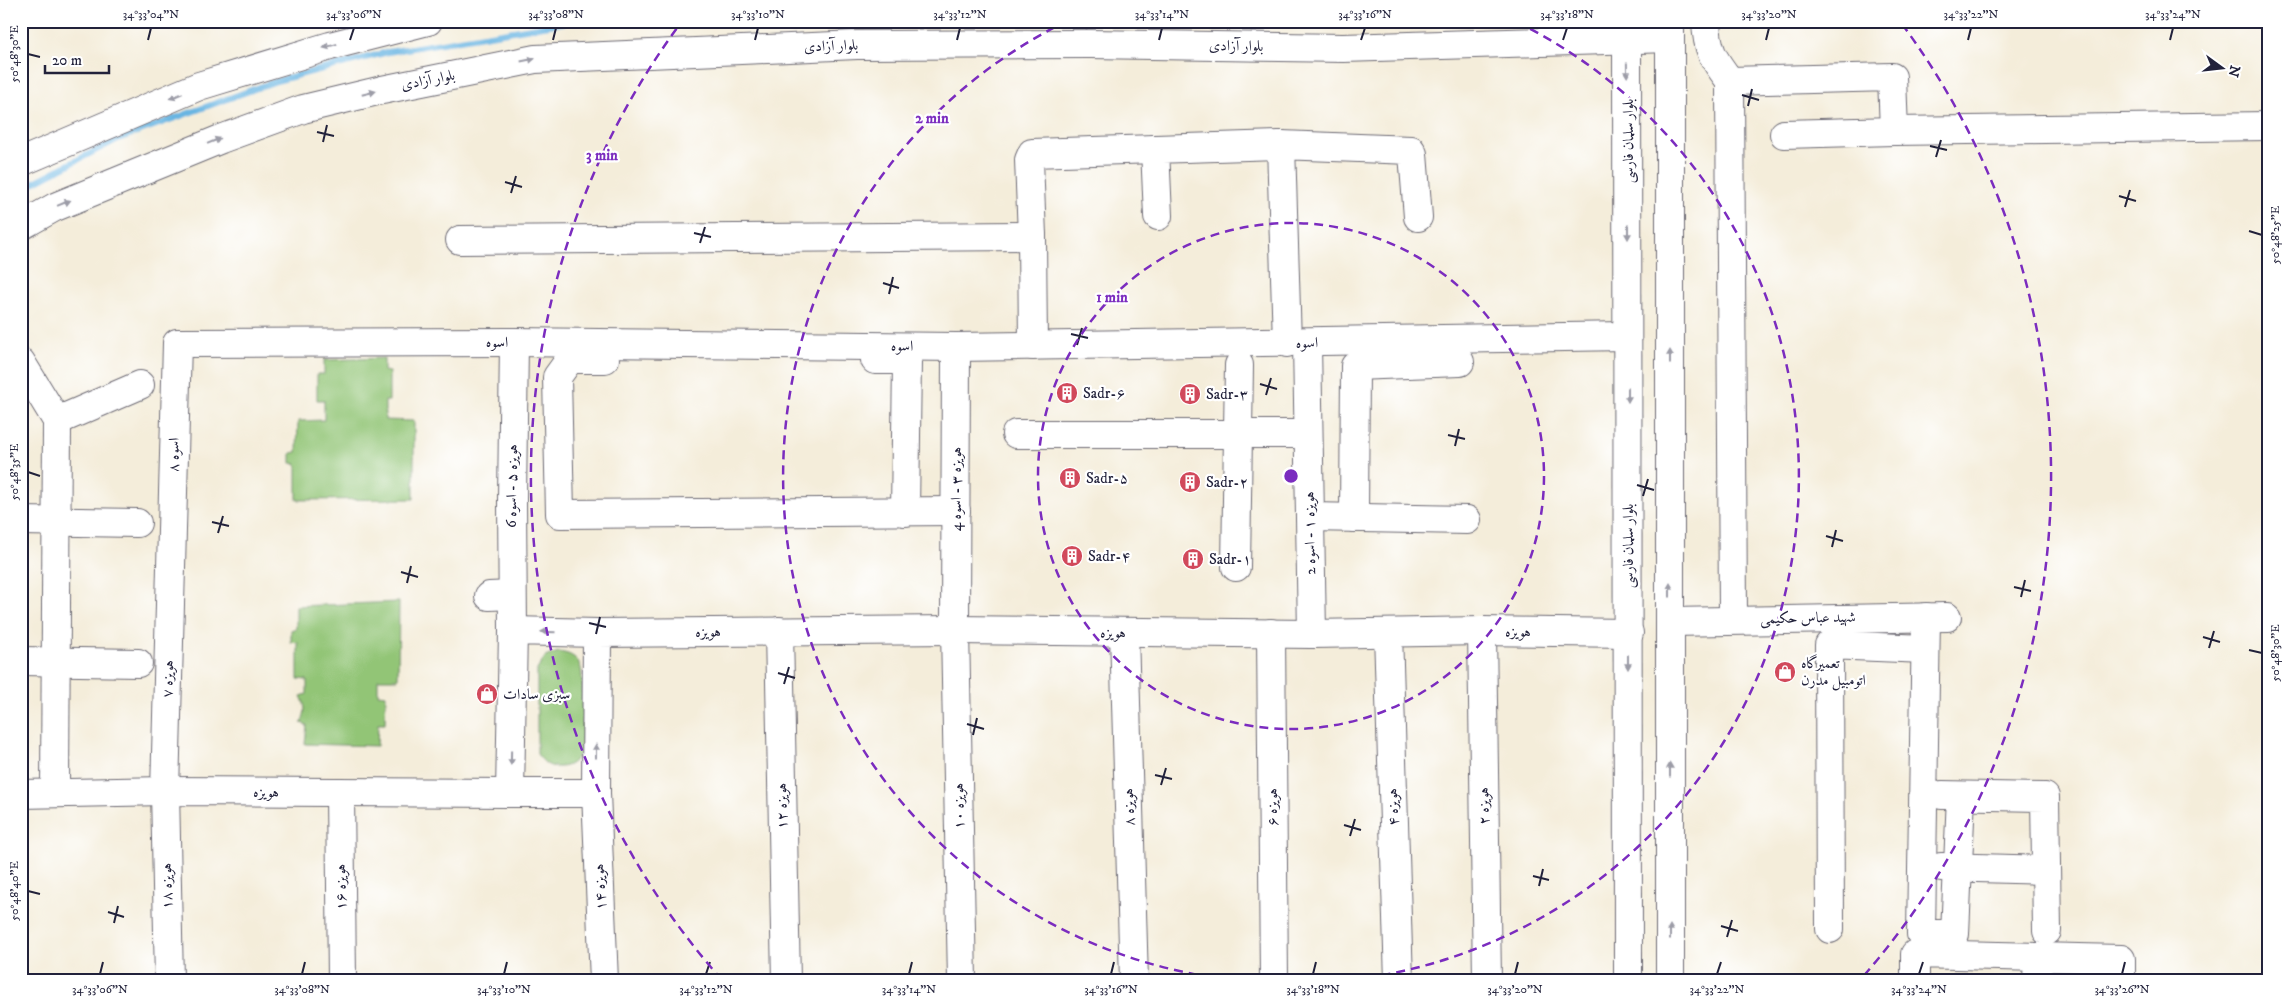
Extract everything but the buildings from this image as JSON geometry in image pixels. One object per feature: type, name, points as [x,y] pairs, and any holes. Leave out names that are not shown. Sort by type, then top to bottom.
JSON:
[{"type":"street","points":[[21,162],[199,86],[330,46],[428,21]]},
{"type":"street","points":[[1706,21],[1706,34],[1712,56],[1730,80],[1733,619]]},
{"type":"street","points":[[1670,30],[1670,981]]},
{"type":"street","name":"بلوار آزادی","points":[[21,226],[55,207],[221,139],[303,109],[382,90],[535,59],[857,45],[1090,44],[1343,48],[1670,30]]},
{"type":"street","name":"بلوار سلمان فارسی","points":[[1627,31],[1628,981]]},
{"type":"street","points":[[1730,80],[1892,77],[1894,131]]},
{"type":"street","points":[[1784,134],[2268,126]]},
{"type":"street","points":[[1628,141],[1671,139]]},
{"type":"street","points":[[1033,346],[1029,160],[1032,153],[1281,145],[1411,150],[1413,154],[1418,217]]},
{"type":"street","name":"هویزه ۱ - اسوه 2","points":[[1281,145],[1297,343],[1308,434],[1312,634]]},
{"type":"street","points":[[1155,149],[1158,216]]},
{"type":"street","points":[[460,240],[1032,236]]},
{"type":"street","name":"اسوه","points":[[177,342],[514,342],[956,347],[1297,343],[1627,336]]},
{"type":"street","name":"اسوه ۸","points":[[171,567],[177,342]]},
{"type":"street","name":"هویزه ۵ - اسوه 6","points":[[513,631],[500,595],[514,342]]},
{"type":"street","name":"هویزه ۳ - اسوه 4","points":[[955,630],[956,347]]},
{"type":"street","points":[[905,512],[907,360],[570,358],[557,377],[560,514],[905,512],[956,511]]},
{"type":"street","points":[[21,362],[57,421],[55,793]]},
{"type":"street","points":[[1354,518],[1355,366],[1460,362]]},
{"type":"street","points":[[1236,567],[1238,365]]},
{"type":"street","points":[[57,421],[140,385]]},
{"type":"street","points":[[1016,434],[1308,434]]},
{"type":"street","points":[[1310,517],[1467,520]]},
{"type":"street","points":[[21,521],[137,523]]},
{"type":"street","name":"هویزه ۷","points":[[166,791],[171,567]]},
{"type":"street","name":"شهید عباس حکیمی","points":[[1670,622],[1733,619],[1936,617],[1925,649]]},
{"type":"street","name":"هویزه","points":[[513,631],[597,633],[955,630],[1312,634],[1482,631],[1628,633]]},
{"type":"street","name":"هویزه ۱۰","points":[[955,630],[962,981]]},
{"type":"street","points":[[510,793],[513,631]]},
{"type":"street","name":"هویزه ۱۲","points":[[779,631],[786,981]]},
{"type":"street","name":"هویزه ۲","points":[[1482,631],[1487,981]]},
{"type":"street","points":[[596,793],[597,633]]},
{"type":"street","name":"هویزه ۸","points":[[1124,633],[1134,981]]},
{"type":"street","name":"هویزه ۶","points":[[1271,633],[1274,981]]},
{"type":"street","name":"هویزه ۴","points":[[1388,633],[1399,981]]},
{"type":"street","points":[[1830,929],[1829,645],[1925,649],[1921,934],[1955,934],[1961,796]]},
{"type":"street","points":[[21,662],[138,663]]},
{"type":"street","name":"هویزه","points":[[21,794],[166,791],[596,793]]},
{"type":"street","name":"هویزه ‍۱۸","points":[[166,791],[169,981]]},
{"type":"street","name":"هویزه ‍۱۶","points":[[340,792],[342,981]]},
{"type":"street","name":"هویزه ۱۴","points":[[596,793],[604,981]]},
{"type":"street","points":[[1923,795],[2045,797],[2047,931]]},
{"type":"street","points":[[1922,866],[2046,870]]},
{"type":"street","points":[[1915,981],[1915,954],[2037,969],[2121,959],[2121,981]]},
{"type":"green space","points":[[384,358],[384,371],[389,372],[389,401],[385,401],[385,420],[414,421],[414,499],[297,500],[297,464],[291,463],[291,453],[297,452],[298,421],[324,420],[324,400],[317,400],[317,374],[324,374],[324,360]]},
{"type":"green space","points":[[399,602],[398,679],[378,679],[378,694],[386,695],[385,724],[378,724],[377,746],[305,744],[307,725],[301,723],[305,710],[301,696],[307,694],[307,680],[298,679],[298,643],[291,642],[291,630],[296,628],[296,606]]},
{"type":"green space","points":[[558,652],[571,656],[580,665],[583,723],[581,747],[578,756],[569,765],[552,767],[546,764],[537,754],[537,670],[545,657]]},
{"type":"waterway","points":[[21,189],[118,139],[276,81],[388,52],[573,21]]},
{"type":"place","name":"Sadr-۶","points":[[1067,393]]},
{"type":"place","name":"Sadr-۳","points":[[1190,394]]},
{"type":"place","name":"Sadr-۵","points":[[1070,478]]},
{"type":"place","name":"Sadr-۲","points":[[1190,482]]},
{"type":"place","name":"Sadr-۴","points":[[1072,556]]},
{"type":"place","name":"Sadr-۱","points":[[1193,559]]},
{"type":"place","name":"تعمیرگاه اتومبیل مدرن","points":[[1785,672]]},
{"type":"place","name":"سبزی سادات","points":[[487,694]]}]
